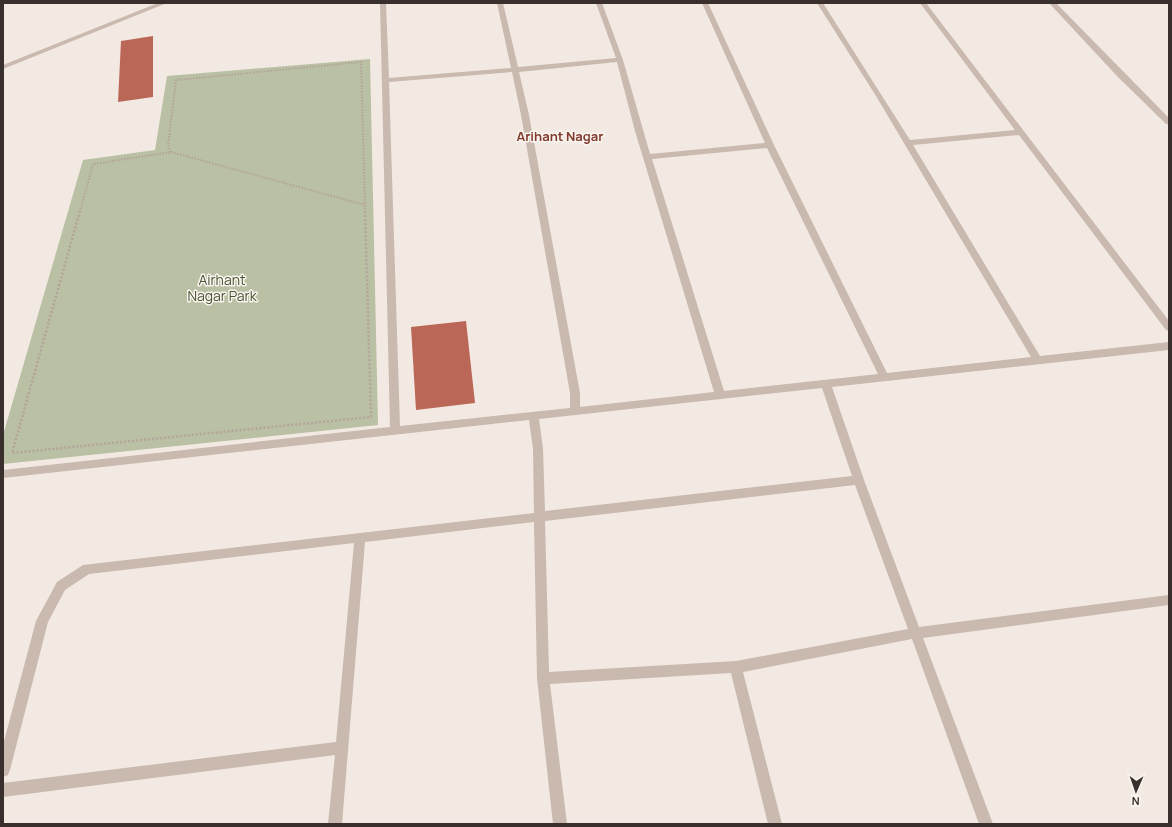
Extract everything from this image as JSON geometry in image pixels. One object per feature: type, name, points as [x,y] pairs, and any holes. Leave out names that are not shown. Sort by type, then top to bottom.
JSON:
[{"type":"street","points":[[3,67],[164,3]]},
{"type":"street","points":[[383,3],[396,431]]},
{"type":"street","points":[[500,3],[525,115],[575,394],[575,412]]},
{"type":"street","points":[[599,3],[620,60],[639,131],[720,396]]},
{"type":"street","points":[[705,3],[770,145],[884,378]]},
{"type":"street","points":[[820,3],[908,143],[1038,361]]},
{"type":"street","points":[[923,3],[1169,328]]},
{"type":"street","points":[[1052,3],[1120,74],[1169,122]]},
{"type":"street","points":[[385,80],[620,60]]},
{"type":"street","points":[[908,143],[1021,132]]},
{"type":"street","points":[[648,157],[770,145]]},
{"type":"street","points":[[3,474],[1169,346]]},
{"type":"street","points":[[826,384],[859,480],[986,824]]},
{"type":"street","points":[[533,416],[538,449],[538,516],[543,678],[560,824]]},
{"type":"street","points":[[3,770],[42,622],[61,586],[87,569],[859,480]]},
{"type":"street","points":[[335,824],[360,538]]},
{"type":"street","points":[[543,678],[736,667],[915,633],[1169,600]]},
{"type":"street","points":[[736,667],[775,824]]},
{"type":"street","points":[[3,790],[342,748]]},
{"type":"path","points":[[171,152],[168,145],[176,80],[360,62],[365,205],[371,417],[12,453],[93,164],[171,152],[365,205]]},
{"type":"green space","name":"Airhant Nagar Park","points":[[370,59],[378,425],[3,464],[3,435],[83,160],[155,150],[167,76]]},
{"type":"building","points":[[153,36],[153,97],[118,102],[121,41]]},
{"type":"building","points":[[466,321],[475,403],[416,410],[411,327]]},
{"type":"district","name":"Arihant Nagar","points":[[560,136]]}]
